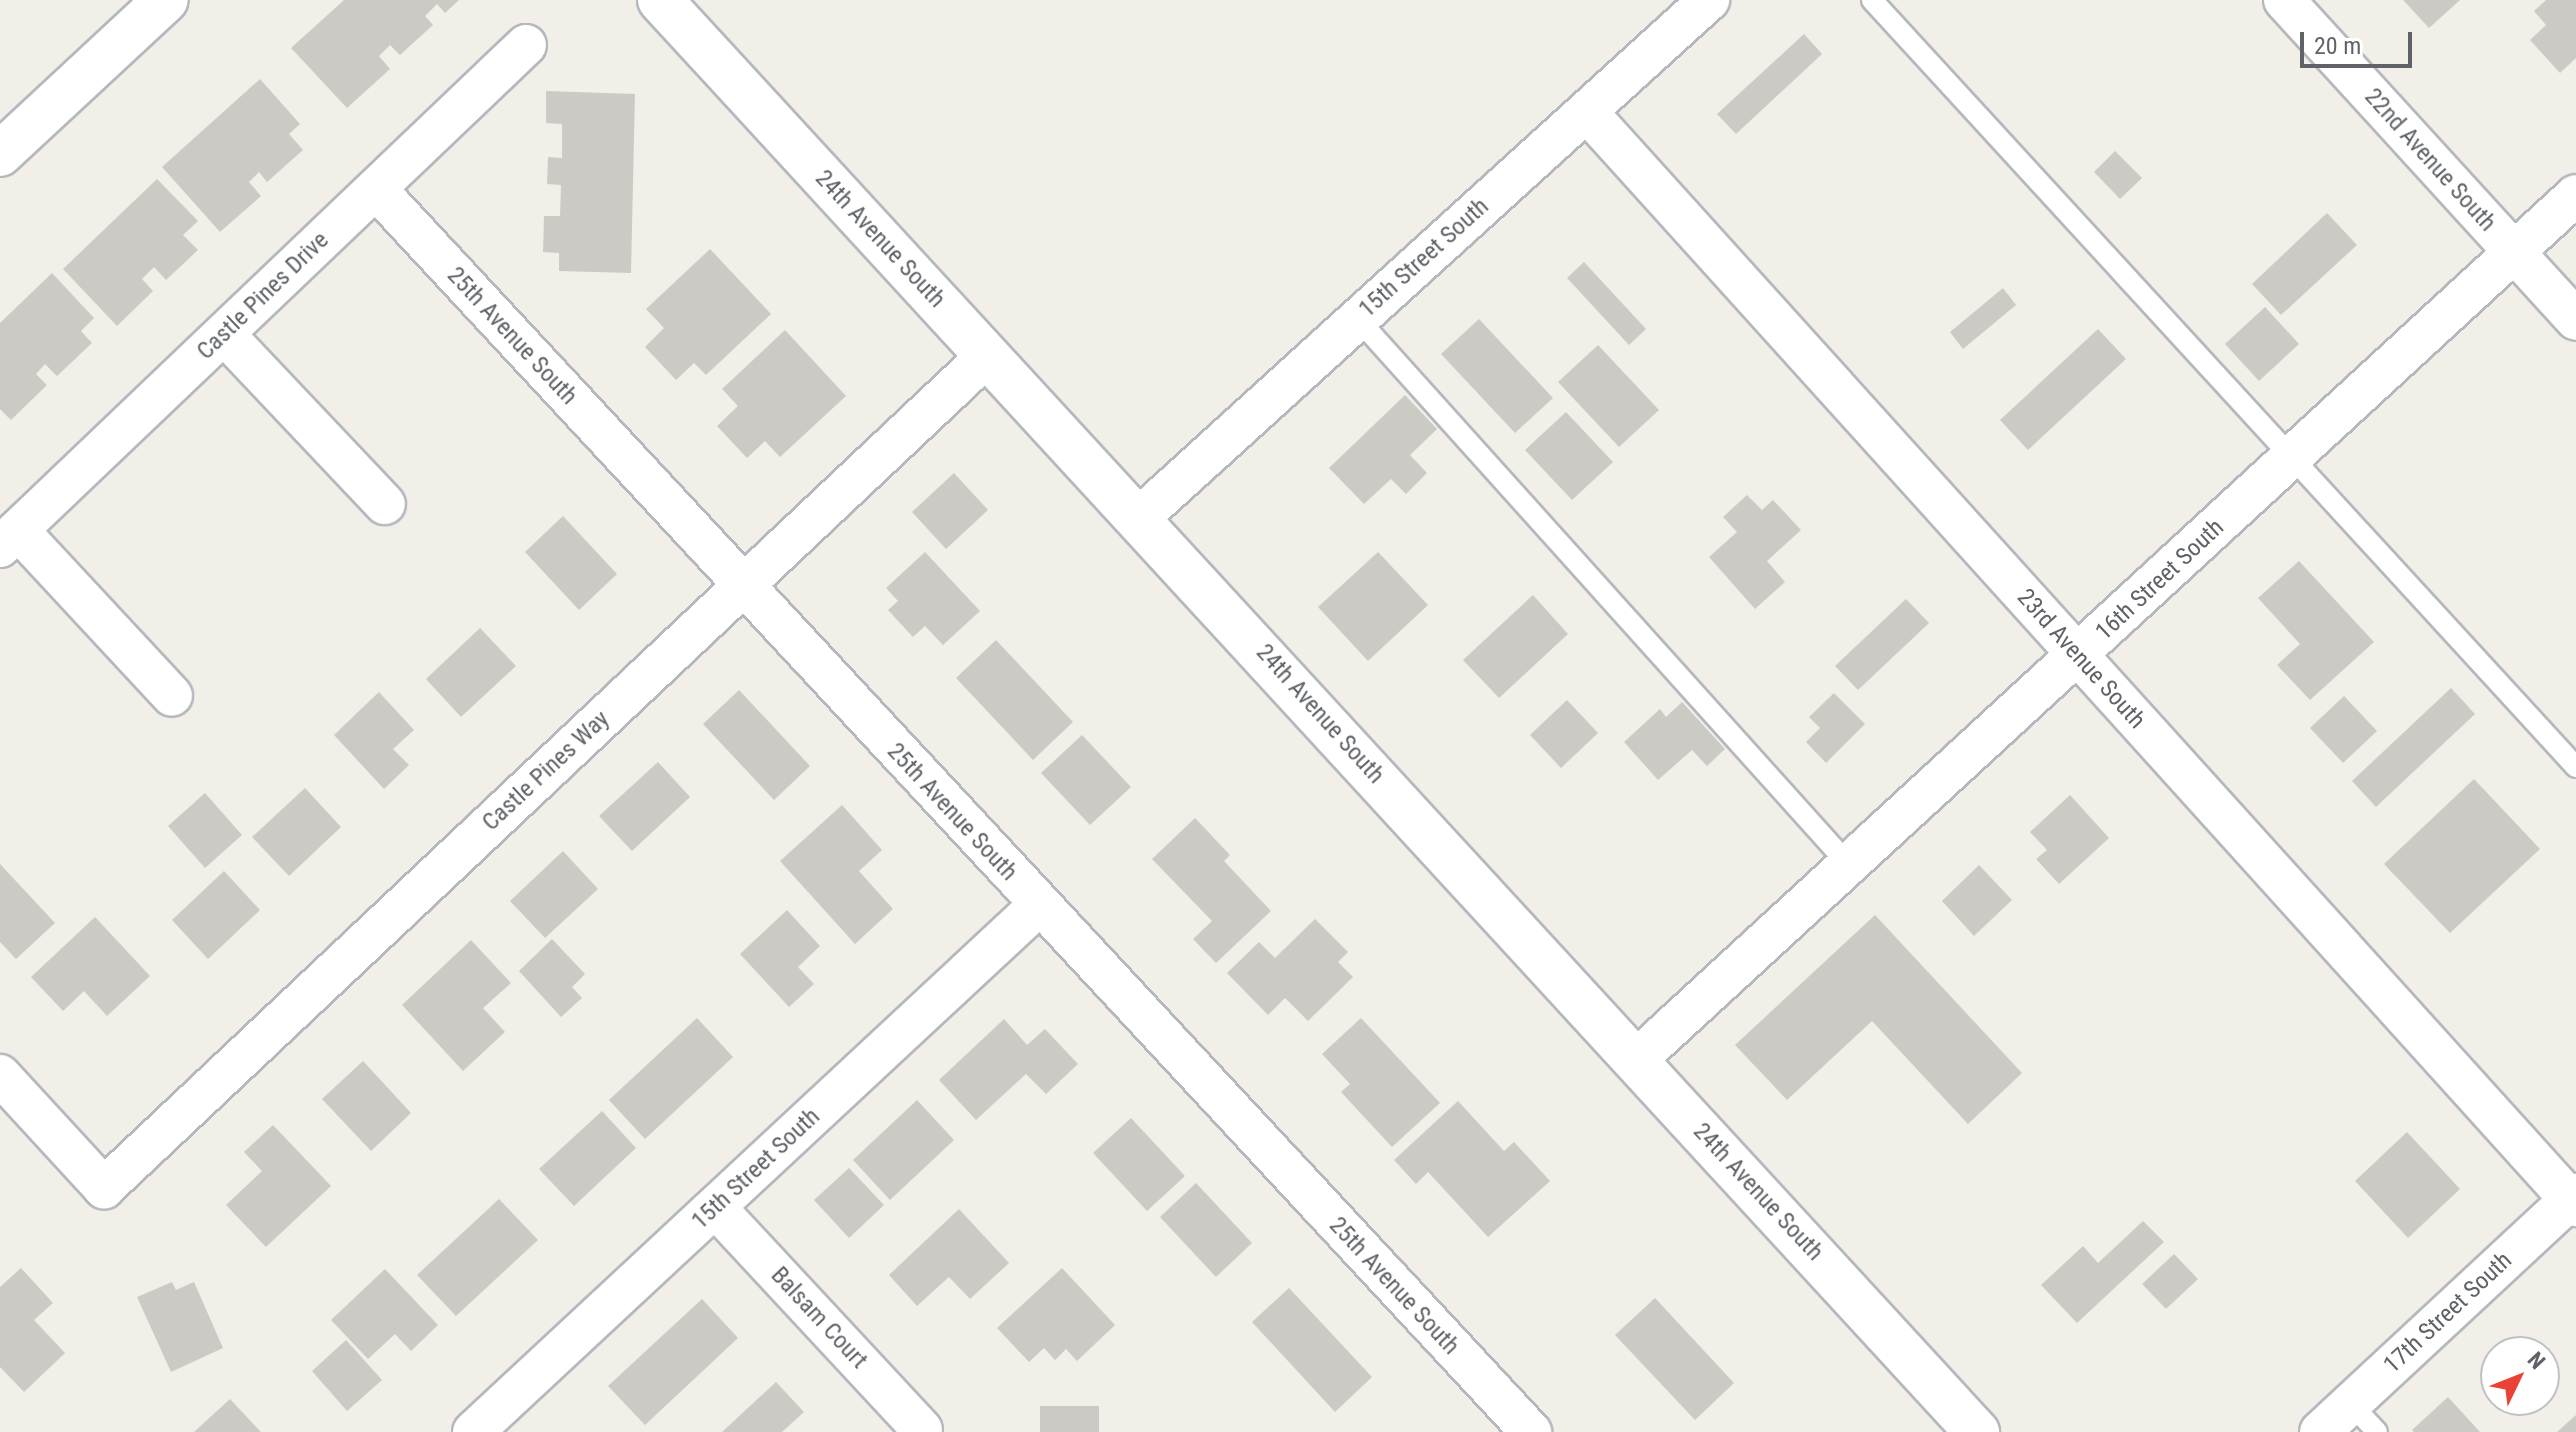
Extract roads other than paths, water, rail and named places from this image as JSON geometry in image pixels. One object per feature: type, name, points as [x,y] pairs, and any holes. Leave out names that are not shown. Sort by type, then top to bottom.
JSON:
[{"type":"street","points":[[0,154],[166,0]]},
{"type":"street","name":"24th Avenue South","points":[[660,0],[1140,517],[1977,1432]]},
{"type":"street","name":"15th Street South","points":[[1140,517],[1709,0]]},
{"type":"street","name":"22nd Avenue South","points":[[2284,0],[2576,320]]},
{"type":"street","name":"Castle Pines Drive","points":[[9,539],[526,45]]},
{"type":"street","name":"23rd Avenue South","points":[[1587,112],[2574,1200]]},
{"type":"street","name":"25th Avenue South","points":[[376,189],[1038,906],[1531,1432]]},
{"type":"street","name":"16th Street South","points":[[1636,1060],[2576,195]]},
{"type":"street","points":[[224,334],[385,504]]},
{"type":"street","name":"Castle Pines Way","points":[[0,1075],[104,1188],[988,355]]},
{"type":"street","points":[[9,539],[172,696]]},
{"type":"street","name":"15th Street South","points":[[473,1432],[1038,906]]},
{"type":"street","name":"17th Street South","points":[[2320,1432],[2364,1418],[2574,1200]]},
{"type":"street","name":"Balsam Court","points":[[715,1207],[922,1430]]},
{"type":"lane","points":[[1872,0],[2576,767]]},
{"type":"lane","points":[[1357,318],[1849,865]]}]
